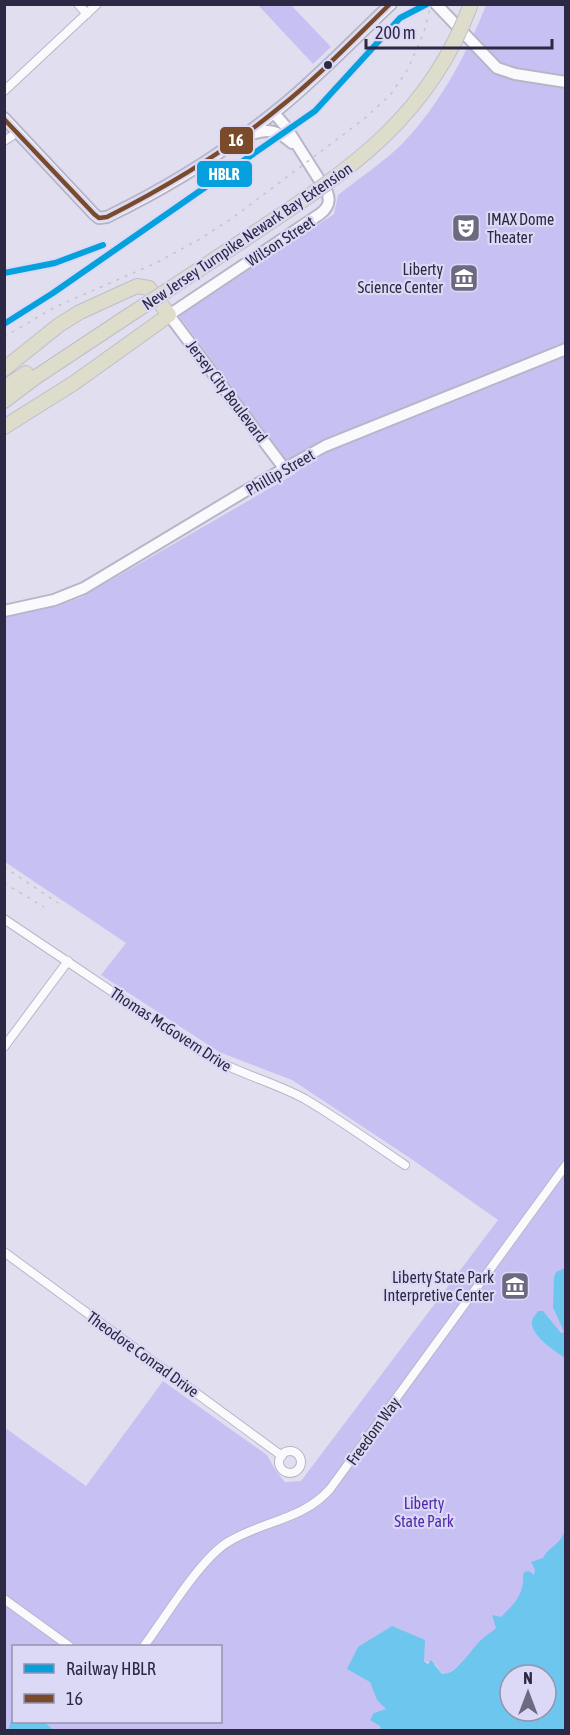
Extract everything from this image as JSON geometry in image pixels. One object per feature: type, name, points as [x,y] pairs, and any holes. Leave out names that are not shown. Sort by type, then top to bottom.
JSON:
[{"type":"highway","name":"New Jersey Turnpike Newark Bay Extension","points":[[4,401],[125,313],[312,185],[366,143],[391,118],[421,82],[444,45],[462,4]]},
{"type":"highway","name":"New Jersey Turnpike Newark Bay Extension","points":[[4,388],[320,189],[371,150],[402,119],[432,80],[457,37],[471,4]]},
{"type":"highway","points":[[4,369],[73,316],[137,286],[149,288],[169,315],[74,383],[4,427]]},
{"type":"street","points":[[78,4],[87,14]]},
{"type":"street","points":[[4,91],[97,4]]},
{"type":"street","points":[[4,118],[92,211],[102,218],[110,216],[177,181],[274,113],[391,4]]},
{"type":"street","points":[[440,6],[497,68],[515,74],[566,81]]},
{"type":"street","name":"Wilson Street","points":[[169,315],[326,210],[328,196],[286,127],[274,113]]},
{"type":"street","points":[[243,136],[264,130],[275,131],[302,153]]},
{"type":"street","points":[[4,141],[18,132]]},
{"type":"street","name":"Jersey City Boulevard","points":[[169,315],[284,468]]},
{"type":"street","name":"Phillip Street","points":[[4,611],[54,600],[84,588],[284,468],[340,439],[566,350]]},
{"type":"street","name":"Thomas McGovern Drive","points":[[4,919],[208,1056],[238,1072],[305,1099],[405,1165]]},
{"type":"street","points":[[4,1047],[68,961]]},
{"type":"street","name":"Freedom Way","points":[[145,1645],[201,1568],[223,1546],[236,1538],[299,1513],[315,1503],[330,1488],[564,1168]]},
{"type":"street","name":"Theodore Conrad Drive","points":[[4,1252],[282,1456]]},
{"type":"street","points":[[4,1599],[66,1645]]},
{"type":"green space","points":[[258,5],[291,5],[331,47],[313,64]]},
{"type":"green space","name":"Liberty State Park","points":[[486,5],[565,5],[565,1553],[508,1633],[447,1674],[442,1674],[436,1665],[424,1661],[424,1646],[389,1706],[390,1730],[54,1730],[45,1723],[222,1723],[222,1645],[12,1645],[12,1717],[8,1730],[5,1730],[4,1427],[86,1486],[163,1381],[267,1455],[285,1482],[301,1481],[498,1220],[410,1158],[292,1080],[219,1052],[101,975],[126,943],[5,862],[5,616],[82,597],[296,473],[179,316],[334,214],[338,195],[396,150],[429,112],[470,42]]},
{"type":"water","points":[[566,1268],[565,1358],[540,1339],[533,1329],[532,1322],[538,1311],[543,1311],[561,1333],[564,1332],[553,1307],[554,1277],[556,1272]]},
{"type":"water","points":[[565,1530],[565,1730],[381,1730],[380,1726],[370,1720],[374,1713],[386,1709],[377,1700],[370,1682],[347,1669],[358,1647],[392,1626],[425,1640],[424,1661],[428,1664],[431,1660],[442,1674],[448,1673],[496,1628],[492,1615],[501,1617],[511,1607],[521,1591],[524,1572],[529,1571],[534,1575],[535,1570],[531,1562],[543,1558]]},
{"type":"water","points":[[12,1717],[12,1723],[45,1723],[54,1730],[8,1730]]},
{"type":"railway","points":[[4,337],[55,307],[156,263],[200,239],[231,219],[364,119],[391,94],[408,69],[424,32],[431,4]]},
{"type":"railway","points":[[4,867],[58,903]]},
{"type":"railway","points":[[4,883],[44,907]]},
{"type":"rail line","name":"HBLR","points":[[4,324],[53,293],[315,111],[400,18],[427,4]]},
{"type":"rail line","name":"HBLR","points":[[4,273],[55,263],[103,245]]},
{"type":"transit line","name":"16","points":[[4,119],[94,214],[99,218],[107,217],[196,167],[260,123],[309,83],[390,4]]},
{"type":"place","name":"IMAX Dome Theater","points":[[466,228]]},
{"type":"place","name":"Liberty Science Center","points":[[464,278]]},
{"type":"place","name":"Liberty State Park Interpretive Center","points":[[515,1286]]}]
